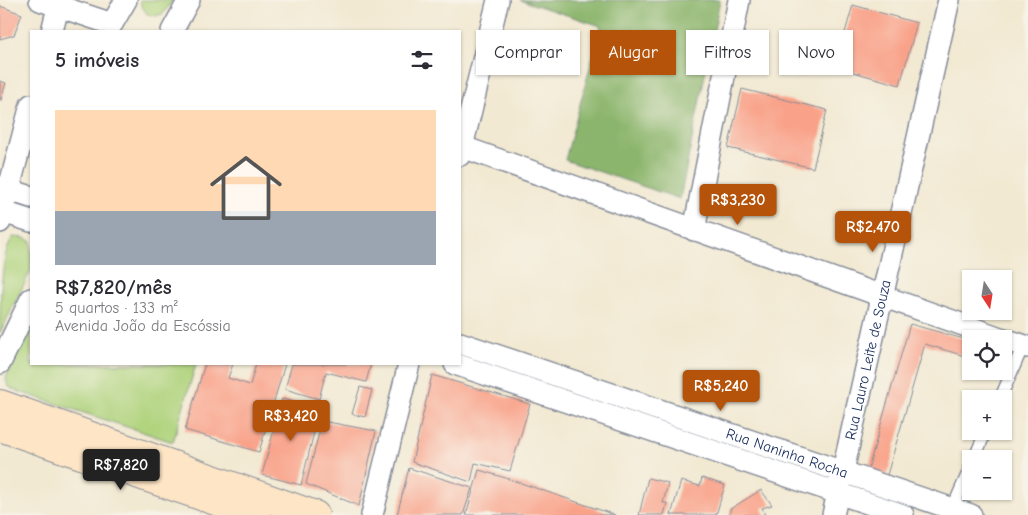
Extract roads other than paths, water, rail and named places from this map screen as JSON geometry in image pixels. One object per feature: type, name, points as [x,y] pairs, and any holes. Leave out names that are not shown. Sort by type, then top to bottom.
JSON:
[{"type":"main road","points":[[0,404],[315,515]]},
{"type":"main road","points":[[0,427],[256,515]]},
{"type":"street","points":[[52,30],[53,2],[112,24],[126,0]]},
{"type":"street","points":[[173,30],[188,0]]},
{"type":"street","points":[[498,0],[461,150],[1015,343]]},
{"type":"street","points":[[694,230],[739,0]]},
{"type":"street","name":"Rua Lauro Leite de Souza","points":[[833,515],[949,0]]},
{"type":"street","points":[[30,108],[4,188],[1,215],[30,221]]},
{"type":"street","points":[[4,188],[30,197]]},
{"type":"street","points":[[0,363],[30,301]]},
{"type":"street","name":"Rua Naninha Rocha","points":[[461,343],[840,483],[903,515]]},
{"type":"street","points":[[372,515],[409,365]]},
{"type":"street","name":"Rua Naninha Rocha","points":[[458,365],[840,483],[962,512]]},
{"type":"lane","points":[[1002,390],[1015,343]]}]
